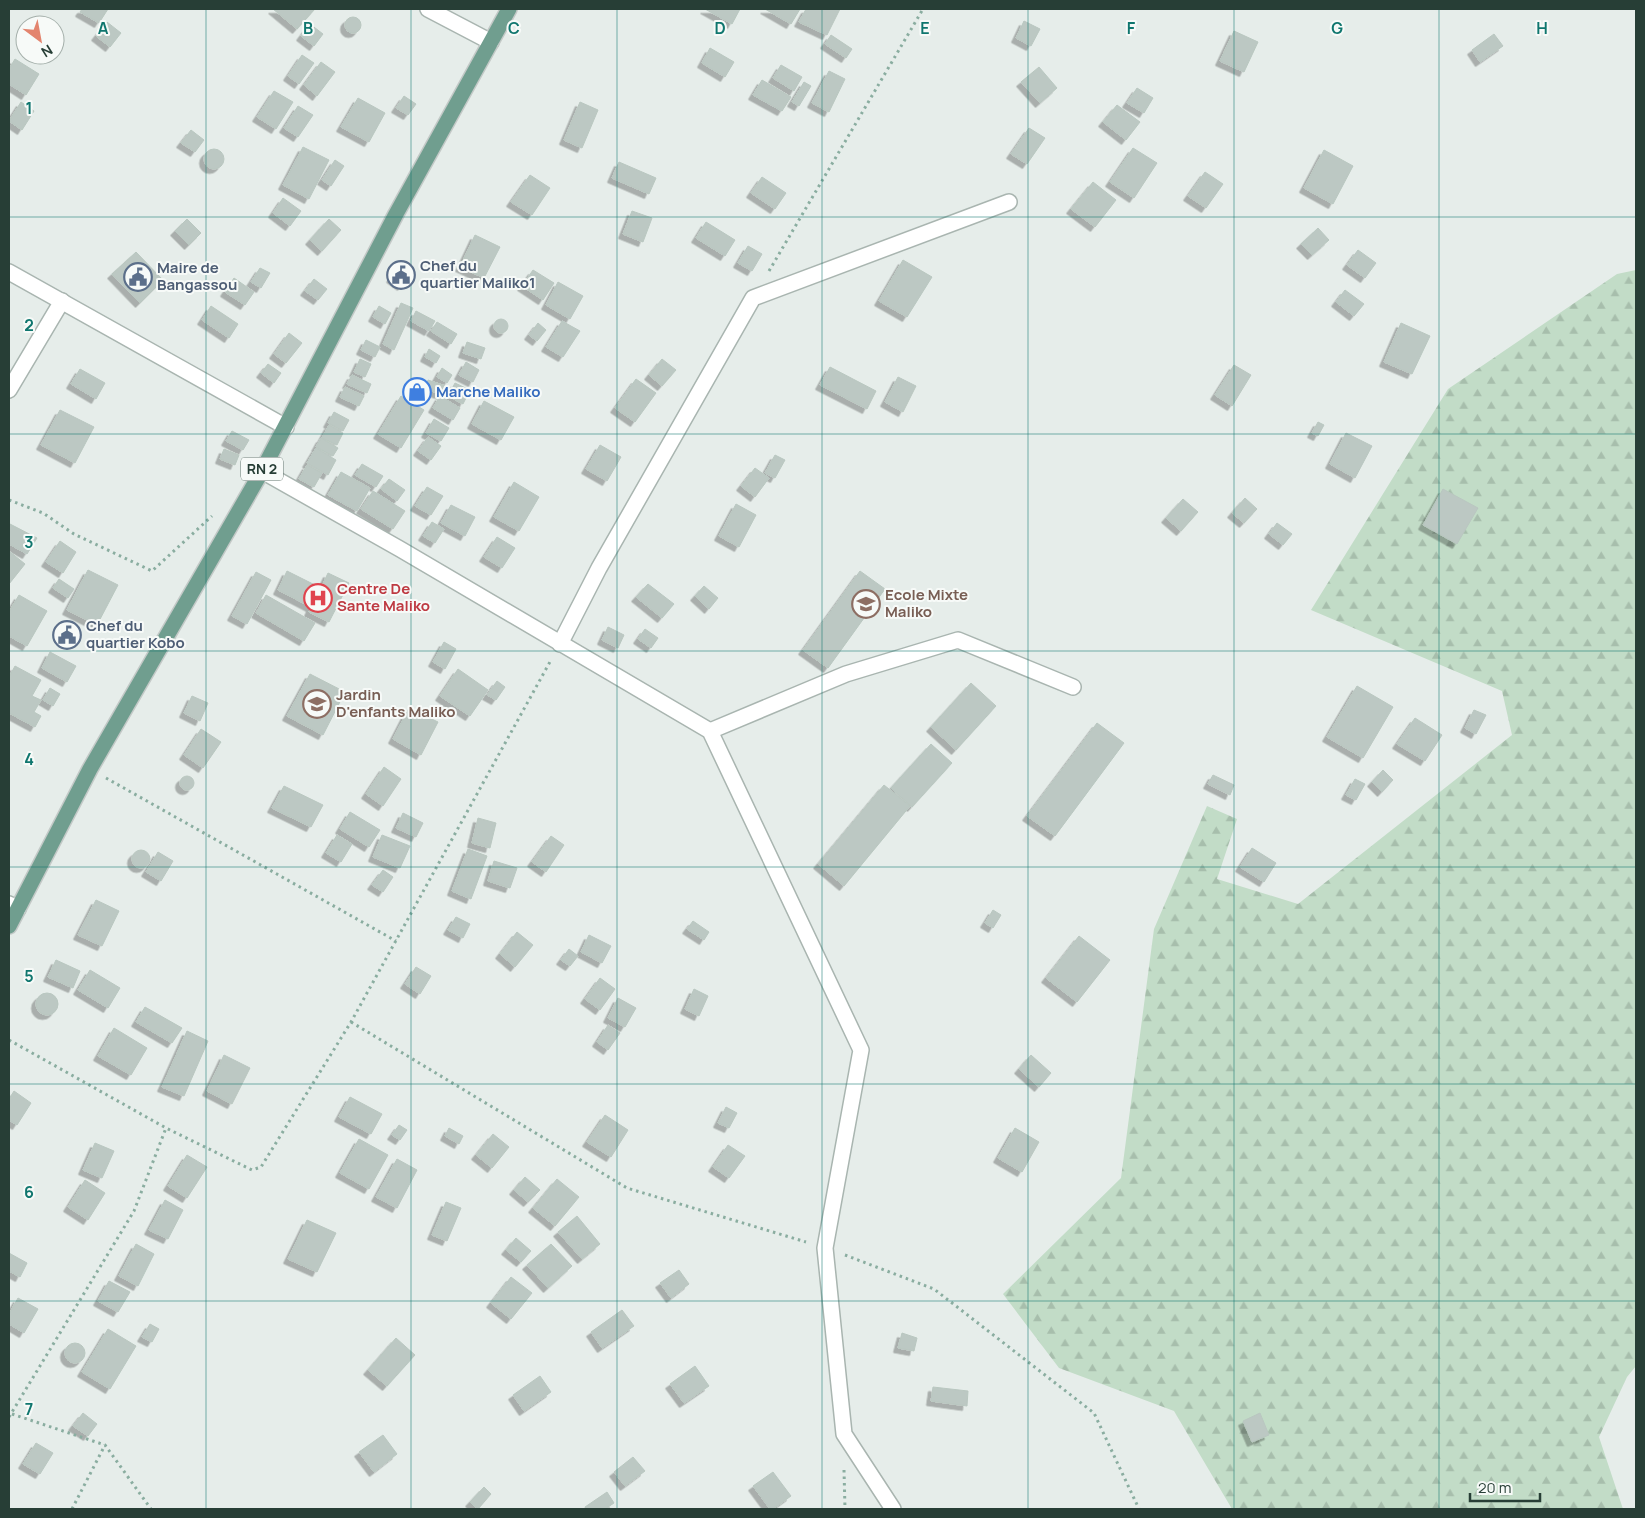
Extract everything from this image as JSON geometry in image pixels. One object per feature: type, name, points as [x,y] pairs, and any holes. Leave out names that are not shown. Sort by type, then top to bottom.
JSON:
[{"type":"main road","name":"RN 2","points":[[9,926],[13,906],[262,471],[396,214],[509,9]]},
{"type":"street","points":[[428,9],[491,42]]},
{"type":"street","points":[[560,644],[599,568],[753,298],[1009,202]]},
{"type":"street","points":[[9,272],[286,426]]},
{"type":"street","points":[[9,390],[62,301]]},
{"type":"street","points":[[262,471],[400,549],[710,731],[861,1050],[825,1248],[844,1434],[893,1509]]},
{"type":"street","points":[[710,731],[846,674],[958,640],[1073,687]]},
{"type":"path","points":[[753,298],[923,9]]},
{"type":"path","points":[[9,500],[43,513],[74,534],[152,571],[218,511]]},
{"type":"path","points":[[9,1040],[166,1128],[252,1170],[261,1167],[351,1022],[560,644]]},
{"type":"path","points":[[90,769],[396,941]]},
{"type":"path","points":[[351,1022],[627,1188],[825,1248],[934,1289],[1094,1413],[1139,1509]]},
{"type":"path","points":[[151,1509],[105,1445],[10,1416],[134,1211],[166,1128]]},
{"type":"path","points":[[72,1509],[105,1445]]},
{"type":"green space","points":[[1636,270],[1636,1366],[1627,1377],[1599,1437],[1623,1509],[1232,1509],[1174,1411],[1059,1368],[1003,1294],[1121,1178],[1154,929],[1207,806],[1237,819],[1217,879],[1298,904],[1512,735],[1502,691],[1311,610],[1448,389],[1617,274]]},
{"type":"building","points":[[82,9],[108,9],[99,23],[80,12]]},
{"type":"building","points":[[273,9],[315,9],[297,29]]},
{"type":"building","points":[[705,9],[740,9],[732,24]]},
{"type":"building","points":[[765,9],[800,9],[791,24]]},
{"type":"building","points":[[806,9],[840,9],[827,35],[799,22]]},
{"type":"building","points":[[353,17],[361,25],[353,33],[345,25]]},
{"type":"building","points":[[1024,21],[1040,29],[1031,46],[1016,38]]},
{"type":"building","points":[[107,22],[121,33],[110,47],[96,36]]},
{"type":"building","points":[[310,24],[323,34],[314,46],[301,36]]},
{"type":"building","points":[[1234,31],[1258,42],[1244,72],[1220,61]]},
{"type":"building","points":[[1494,34],[1503,46],[1480,62],[1472,50]]},
{"type":"building","points":[[831,35],[852,49],[846,58],[825,44]]},
{"type":"building","points":[[710,48],[734,62],[725,77],[702,63]]},
{"type":"building","points":[[302,55],[314,63],[299,84],[288,76]]},
{"type":"building","points":[[15,59],[15,65],[25,65],[39,74],[26,95],[9,84],[9,69]]},
{"type":"building","points":[[321,62],[335,72],[317,96],[304,85]]},
{"type":"building","points":[[781,65],[802,77],[794,91],[773,78]]},
{"type":"building","points":[[1039,67],[1057,88],[1040,103],[1021,82]]},
{"type":"building","points":[[829,71],[845,79],[829,112],[812,103]]},
{"type":"building","points":[[762,80],[791,97],[782,111],[753,95]]},
{"type":"building","points":[[804,82],[811,86],[799,106],[792,102]]},
{"type":"building","points":[[1137,88],[1153,98],[1144,113],[1127,103]]},
{"type":"building","points":[[274,91],[293,102],[276,129],[257,117]]},
{"type":"building","points":[[404,96],[416,104],[408,115],[396,108]]},
{"type":"building","points":[[358,98],[385,113],[369,142],[341,127]]},
{"type":"building","points":[[21,102],[34,111],[22,130],[9,121]]},
{"type":"building","points":[[580,102],[598,110],[582,148],[564,140]]},
{"type":"building","points":[[1117,105],[1140,122],[1126,140],[1103,122]]},
{"type":"building","points":[[298,106],[313,115],[298,137],[284,128]]},
{"type":"building","points":[[1029,128],[1045,138],[1027,164],[1011,154]]},
{"type":"building","points":[[191,130],[204,140],[195,152],[181,143]]},
{"type":"building","points":[[303,147],[329,160],[309,199],[283,185]]},
{"type":"building","points":[[1133,148],[1157,163],[1134,198],[1110,182]]},
{"type":"building","points":[[214,149],[221,152],[224,159],[221,166],[214,169],[207,166],[204,159],[207,152]]},
{"type":"building","points":[[1324,150],[1353,166],[1333,204],[1304,188]]},
{"type":"building","points":[[335,160],[344,166],[331,186],[322,180]]},
{"type":"building","points":[[619,162],[656,178],[649,194],[612,178]]},
{"type":"building","points":[[1205,172],[1223,184],[1206,208],[1188,196]]},
{"type":"building","points":[[530,175],[550,188],[532,215],[511,202]]},
{"type":"building","points":[[762,177],[786,193],[775,209],[751,193]]},
{"type":"building","points":[[1093,182],[1116,200],[1095,227],[1071,209]]},
{"type":"building","points":[[283,198],[301,211],[290,226],[273,213]]},
{"type":"building","points":[[632,211],[652,218],[643,242],[623,234]]},
{"type":"building","points":[[187,219],[201,233],[189,245],[175,231]]},
{"type":"building","points":[[329,219],[341,230],[322,251],[310,240]]},
{"type":"building","points":[[706,222],[735,240],[725,256],[696,238]]},
{"type":"building","points":[[1318,228],[1329,240],[1312,255],[1301,244]]},
{"type":"building","points":[[475,235],[500,247],[484,278],[460,267]]},
{"type":"building","points":[[748,246],[762,254],[752,271],[738,263]]},
{"type":"building","points":[[1358,250],[1376,263],[1365,278],[1347,265]]},
{"type":"building","name":"Maire de Bangassou","points":[[136,252],[163,280],[140,303],[112,274]]},
{"type":"building","points":[[903,260],[932,277],[907,317],[879,301]]},
{"type":"building","name":"Chef du quartier Maliko1","points":[[400,264],[411,272],[402,286],[391,278]]},
{"type":"building","points":[[260,268],[270,273],[261,288],[251,282]]},
{"type":"building","points":[[533,270],[554,283],[543,300],[522,286]]},
{"type":"building","points":[[234,278],[254,292],[245,305],[225,292]]},
{"type":"building","points":[[314,279],[327,289],[318,300],[305,291]]},
{"type":"building","points":[[558,282],[583,296],[570,319],[546,305]]},
{"type":"building","points":[[1345,290],[1364,304],[1354,316],[1336,302]]},
{"type":"building","points":[[401,303],[413,308],[394,350],[383,344]]},
{"type":"building","points":[[211,306],[238,324],[229,338],[202,320]]},
{"type":"building","points":[[379,306],[391,313],[385,324],[373,317]]},
{"type":"building","points":[[416,311],[435,321],[429,331],[411,321]]},
{"type":"building","points":[[498,319],[504,319],[508,326],[504,333],[498,333],[494,329],[494,323]]},
{"type":"building","points":[[562,321],[580,331],[563,357],[546,347]]},
{"type":"building","points":[[437,322],[457,334],[451,344],[431,331]]},
{"type":"building","points":[[538,323],[546,330],[537,341],[529,335]]},
{"type":"building","points":[[1401,323],[1430,336],[1412,374],[1384,362]]},
{"type":"building","points":[[289,333],[302,343],[286,363],[274,354]]},
{"type":"building","points":[[366,340],[380,347],[375,357],[361,350]]},
{"type":"building","points":[[467,342],[485,348],[481,359],[463,353]]},
{"type":"building","points":[[429,349],[440,356],[436,363],[425,357]]},
{"type":"building","points":[[360,359],[371,364],[365,377],[354,372]]},
{"type":"building","points":[[662,359],[676,370],[662,386],[649,375]]},
{"type":"building","points":[[466,362],[479,370],[473,382],[459,375]]},
{"type":"building","points":[[268,364],[281,373],[274,383],[261,373]]},
{"type":"building","points":[[1234,365],[1251,375],[1232,406],[1215,395]]},
{"type":"building","points":[[830,367],[876,391],[867,409],[820,385]]},
{"type":"building","points":[[442,368],[452,375],[447,383],[437,377]]},
{"type":"building","points":[[80,369],[105,383],[96,399],[71,384]]},
{"type":"building","points":[[352,375],[371,384],[367,393],[347,384]]},
{"type":"building","points":[[898,377],[916,386],[903,412],[885,402]]},
{"type":"building","points":[[636,379],[656,393],[635,422],[615,408]]},
{"type":"building","points":[[428,380],[446,386],[443,395],[425,389]]},
{"type":"building","points":[[455,383],[470,390],[463,404],[448,396]]},
{"type":"building","points":[[345,387],[364,396],[359,406],[340,397]]},
{"type":"building","points":[[401,396],[424,410],[401,448],[378,434]]},
{"type":"building","points":[[440,396],[460,408],[453,420],[433,408]]},
{"type":"building","points":[[484,401],[514,417],[501,440],[472,424]]},
{"type":"building","points":[[60,410],[94,427],[75,463],[41,445]]},
{"type":"building","points":[[334,412],[349,420],[343,431],[328,423]]},
{"type":"building","points":[[434,419],[449,428],[441,441],[426,433]]},
{"type":"building","points":[[1318,422],[1324,425],[1318,436],[1312,433]]},
{"type":"building","points":[[329,425],[343,433],[337,445],[322,438]]},
{"type":"building","points":[[232,431],[249,440],[243,450],[226,441]]},
{"type":"building","points":[[1346,433],[1372,446],[1355,478],[1330,464]]},
{"type":"building","points":[[428,437],[441,446],[431,460],[418,451]]},
{"type":"building","points":[[321,438],[338,448],[333,456],[316,447]]},
{"type":"building","points":[[600,445],[621,457],[607,481],[586,469]]},
{"type":"building","points":[[316,448],[336,460],[328,475],[307,463]]},
{"type":"building","points":[[224,449],[239,455],[235,465],[220,459]]},
{"type":"building","points":[[775,455],[785,460],[775,478],[765,473]]},
{"type":"building","points":[[362,464],[383,476],[376,487],[355,475]]},
{"type":"building","points":[[307,465],[322,473],[314,487],[299,479]]},
{"type":"building","points":[[755,468],[769,478],[755,497],[741,486]]},
{"type":"building","points":[[341,472],[370,488],[357,511],[328,495]]},
{"type":"building","points":[[389,479],[405,490],[397,501],[381,489]]},
{"type":"building","points":[[514,482],[539,497],[519,531],[494,517]]},
{"type":"building","points":[[427,487],[443,496],[431,515],[415,506]]},
{"type":"building","points":[[1443,489],[1478,508],[1457,544],[1423,525]]},
{"type":"building","points":[[373,491],[405,511],[393,529],[361,509]]},
{"type":"building","points":[[1245,498],[1257,509],[1244,523],[1232,513]]},
{"type":"building","points":[[1183,499],[1198,512],[1181,531],[1166,518]]},
{"type":"building","points":[[736,504],[756,515],[739,547],[719,536]]},
{"type":"building","points":[[451,505],[475,517],[465,536],[441,523]]},
{"type":"building","points":[[432,522],[444,529],[435,543],[423,536]]},
{"type":"building","points":[[1277,523],[1292,534],[1283,545],[1269,534]]},
{"type":"building","points":[[10,524],[37,538],[27,554],[9,544]]},
{"type":"building","points":[[497,537],[515,548],[502,568],[484,557]]},
{"type":"building","points":[[60,541],[76,552],[63,573],[46,562]]},
{"type":"building","points":[[9,551],[25,564],[9,584]]},
{"type":"building","points":[[88,570],[118,585],[97,625],[67,610]]},
{"type":"building","name":"Centre De Sante Maliko","points":[[287,571],[321,588],[328,573],[349,583],[329,622],[309,612],[311,607],[278,590]]},
{"type":"building","points":[[860,571],[885,589],[828,668],[803,650]]},
{"type":"building","points":[[256,572],[271,580],[247,624],[232,616]]},
{"type":"building","points":[[59,579],[74,589],[68,598],[53,588]]},
{"type":"building","points":[[648,584],[674,604],[662,618],[636,597]]},
{"type":"building","points":[[704,586],[718,598],[709,609],[695,596]]},
{"type":"building","points":[[19,595],[47,611],[27,646],[9,636],[9,612]]},
{"type":"building","points":[[266,595],[315,623],[304,641],[256,613]]},
{"type":"building","name":"Chef du quartier Kobo","points":[[66,627],[76,633],[68,644],[59,637]]},
{"type":"building","points":[[608,627],[624,635],[618,648],[602,640]]},
{"type":"building","points":[[645,629],[658,638],[651,648],[638,639]]},
{"type":"building","points":[[444,642],[456,649],[445,669],[433,662]]},
{"type":"building","points":[[50,652],[76,666],[67,682],[42,668]]},
{"type":"building","points":[[15,666],[41,680],[32,696],[41,700],[34,712],[41,716],[35,727],[9,713],[9,677]]},
{"type":"building","points":[[458,669],[488,690],[470,716],[440,696]]},
{"type":"building","name":"Jardin D'enfants Maliko","points":[[310,674],[345,692],[323,735],[287,716]]},
{"type":"building","points":[[497,681],[505,687],[496,700],[487,695]]},
{"type":"building","points":[[971,683],[996,706],[956,750],[931,727]]},
{"type":"building","points":[[1357,686],[1393,707],[1363,758],[1327,737]]},
{"type":"building","points":[[50,688],[60,694],[53,706],[43,700]]},
{"type":"building","points":[[192,696],[208,703],[200,721],[184,713]]},
{"type":"building","points":[[409,708],[438,722],[421,755],[393,739]]},
{"type":"building","points":[[1474,710],[1486,715],[1476,734],[1465,728]]},
{"type":"building","points":[[1415,718],[1442,735],[1425,761],[1397,744]]},
{"type":"building","points":[[1097,723],[1124,743],[1055,836],[1027,816]]},
{"type":"building","points":[[201,729],[221,742],[203,768],[184,755]]},
{"type":"building","points":[[931,744],[952,763],[912,807],[891,788]]},
{"type":"building","points":[[384,767],[401,779],[383,806],[366,794]]},
{"type":"building","points":[[1383,770],[1393,780],[1382,792],[1372,782]]},
{"type":"building","points":[[1213,775],[1234,785],[1230,795],[1208,784]]},
{"type":"building","points":[[184,776],[190,776],[194,783],[190,790],[184,790],[180,786],[180,780]]},
{"type":"building","points":[[1355,779],[1365,784],[1356,800],[1346,795]]},
{"type":"building","points":[[884,785],[910,806],[844,886],[818,864]]},
{"type":"building","points":[[284,786],[323,805],[311,827],[272,808]]},
{"type":"building","points":[[350,812],[380,830],[369,847],[340,829]]},
{"type":"building","points":[[403,813],[423,823],[416,837],[396,828]]},
{"type":"building","points":[[478,818],[496,823],[490,848],[472,843]]},
{"type":"building","points":[[337,835],[352,844],[341,862],[326,853]]},
{"type":"building","points":[[382,835],[410,846],[400,868],[373,857]]},
{"type":"building","points":[[551,836],[564,845],[546,872],[532,862]]},
{"type":"building","points":[[1252,848],[1276,863],[1264,882],[1240,867]]},
{"type":"building","points":[[468,849],[487,856],[471,899],[452,891]]},
{"type":"building","points":[[141,850],[147,853],[150,859],[147,865],[141,868],[135,865],[132,859],[135,853]]},
{"type":"building","points":[[158,852],[173,861],[161,881],[146,872]]},
{"type":"building","points":[[494,861],[517,868],[510,888],[488,881]]},
{"type":"building","points":[[383,870],[393,877],[383,892],[372,885]]},
{"type":"building","points":[[96,900],[119,911],[102,946],[78,935]]},
{"type":"building","points":[[993,910],[1001,915],[993,928],[985,923]]},
{"type":"building","points":[[456,917],[470,924],[463,938],[448,930]]},
{"type":"building","points":[[693,921],[709,932],[704,940],[687,929]]},
{"type":"building","points":[[517,932],[533,945],[515,967],[500,954]]},
{"type":"building","points":[[589,935],[611,946],[602,963],[581,952]]},
{"type":"building","points":[[1079,936],[1110,960],[1077,1002],[1046,978]]},
{"type":"building","points":[[569,949],[578,956],[570,966],[561,960]]},
{"type":"building","points":[[56,960],[80,971],[73,988],[48,977]]},
{"type":"building","points":[[416,967],[431,976],[420,994],[405,984]]},
{"type":"building","points":[[90,970],[120,988],[108,1008],[78,990]]},
{"type":"building","points":[[600,978],[615,989],[600,1010],[585,999]]},
{"type":"building","points":[[694,989],[708,996],[699,1016],[685,1009]]},
{"type":"building","points":[[47,993],[55,996],[58,1004],[55,1012],[47,1015],[39,1012],[36,1004],[39,996]]},
{"type":"building","points":[[618,998],[636,1008],[625,1027],[608,1018]]},
{"type":"building","points":[[145,1007],[182,1028],[172,1043],[136,1022]]},
{"type":"building","points":[[608,1025],[620,1033],[608,1050],[597,1042]]},
{"type":"building","points":[[114,1028],[147,1048],[131,1075],[98,1056]]},
{"type":"building","points":[[187,1031],[208,1041],[184,1096],[162,1087]]},
{"type":"building","points":[[224,1055],[250,1068],[232,1104],[207,1091]]},
{"type":"building","points":[[1031,1055],[1051,1073],[1039,1087],[1019,1069]]},
{"type":"building","points":[[14,1091],[31,1103],[17,1125],[9,1120],[9,1099]]},
{"type":"building","points":[[350,1097],[382,1114],[371,1134],[339,1117]]},
{"type":"building","points":[[726,1107],[737,1113],[729,1128],[718,1123]]},
{"type":"building","points":[[605,1115],[628,1130],[611,1157],[587,1142]]},
{"type":"building","points":[[399,1125],[407,1130],[400,1140],[392,1135]]},
{"type":"building","points":[[449,1128],[463,1136],[459,1144],[445,1136]]},
{"type":"building","points":[[1015,1128],[1039,1142],[1022,1172],[998,1158]]},
{"type":"building","points":[[493,1134],[509,1147],[492,1168],[476,1155]]},
{"type":"building","points":[[359,1139],[388,1155],[369,1189],[340,1173]]},
{"type":"building","points":[[95,1143],[114,1151],[102,1178],[83,1170]]},
{"type":"building","points":[[728,1145],[745,1156],[729,1178],[713,1167]]},
{"type":"building","points":[[187,1155],[207,1167],[187,1198],[168,1186]]},
{"type":"building","points":[[397,1159],[417,1170],[397,1208],[376,1197]]},
{"type":"building","points":[[525,1177],[540,1190],[528,1202],[514,1190]]},
{"type":"building","points":[[557,1179],[579,1197],[555,1226],[533,1208]]},
{"type":"building","points":[[85,1180],[105,1193],[88,1220],[68,1207]]},
{"type":"building","points":[[165,1200],[183,1210],[168,1239],[149,1230]]},
{"type":"building","points":[[446,1202],[461,1208],[447,1241],[432,1235]]},
{"type":"building","points":[[577,1216],[600,1244],[582,1259],[558,1232]]},
{"type":"building","points":[[307,1220],[336,1233],[317,1272],[288,1259]]},
{"type":"building","points":[[516,1238],[531,1251],[521,1262],[506,1250]]},
{"type":"building","points":[[136,1244],[154,1254],[138,1286],[119,1276]]},
{"type":"building","points":[[551,1244],[572,1266],[548,1288],[527,1265]]},
{"type":"building","points":[[9,1253],[27,1263],[20,1277],[9,1271]]},
{"type":"building","points":[[679,1270],[689,1284],[671,1298],[660,1283]]},
{"type":"building","points":[[511,1277],[532,1293],[511,1319],[491,1303]]},
{"type":"building","points":[[109,1281],[130,1292],[118,1312],[98,1301]]},
{"type":"building","points":[[18,1298],[38,1309],[24,1333],[9,1324],[9,1314]]},
{"type":"building","points":[[622,1310],[634,1326],[602,1348],[591,1332]]},
{"type":"building","points":[[150,1324],[159,1329],[152,1342],[142,1337]]},
{"type":"building","points":[[108,1329],[136,1346],[110,1389],[82,1372]]},
{"type":"building","points":[[902,1333],[917,1338],[914,1351],[898,1348]]},
{"type":"building","points":[[396,1338],[415,1355],[387,1386],[368,1370]]},
{"type":"building","points":[[75,1343],[82,1346],[85,1353],[82,1360],[75,1363],[68,1360],[65,1353],[68,1346]]},
{"type":"building","points":[[695,1366],[709,1386],[684,1403],[670,1384]]},
{"type":"building","points":[[540,1376],[551,1392],[524,1411],[513,1395]]},
{"type":"building","points":[[933,1387],[968,1391],[967,1406],[931,1401]]},
{"type":"building","points":[[83,1413],[97,1424],[88,1436],[73,1426]]},
{"type":"building","points":[[1260,1413],[1269,1435],[1252,1442],[1243,1421]]},
{"type":"building","points":[[383,1435],[397,1454],[374,1472],[359,1452]]},
{"type":"building","points":[[36,1443],[53,1453],[40,1474],[23,1464]]},
{"type":"building","points":[[633,1457],[645,1471],[625,1486],[614,1472]]},
{"type":"building","points":[[773,1472],[791,1496],[773,1509],[770,1509],[753,1486]]},
{"type":"building","points":[[484,1487],[491,1494],[478,1509],[470,1502]]},
{"type":"building","points":[[607,1492],[614,1503],[605,1509],[586,1509],[585,1507]]},
{"type":"place","name":"Chef du quartier Maliko1","points":[[401,275]]},
{"type":"place","name":"Maire de Bangassou","points":[[138,277]]},
{"type":"place","name":"Marche Maliko","points":[[417,392]]},
{"type":"place","name":"Centre De Sante Maliko","points":[[318,598]]},
{"type":"place","name":"Ecole Mixte Maliko","points":[[866,604]]},
{"type":"place","name":"Chef du quartier Kobo","points":[[67,635]]},
{"type":"place","name":"Jardin D'enfants Maliko","points":[[317,704]]}]
